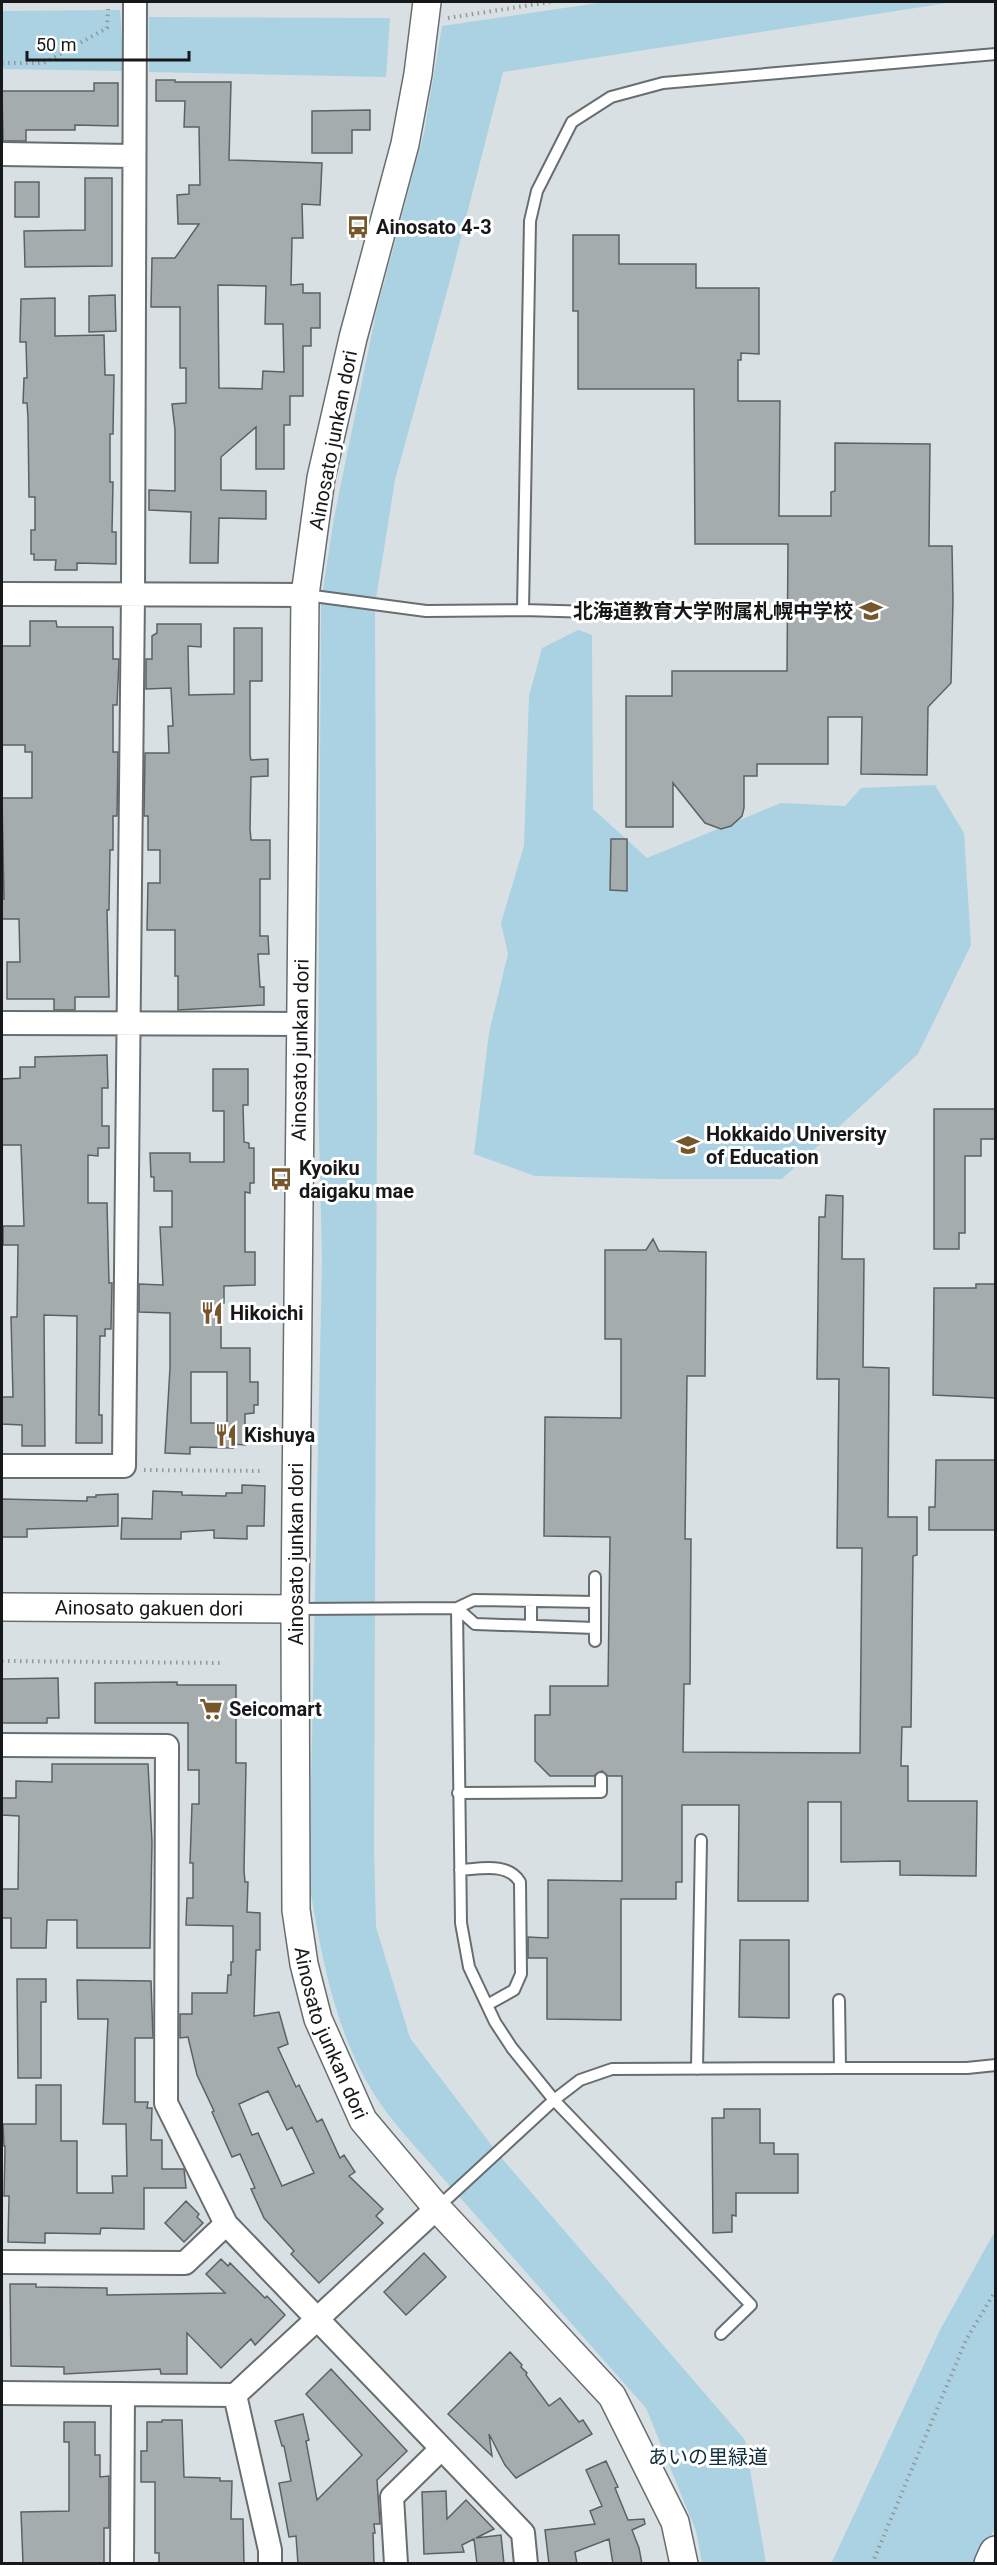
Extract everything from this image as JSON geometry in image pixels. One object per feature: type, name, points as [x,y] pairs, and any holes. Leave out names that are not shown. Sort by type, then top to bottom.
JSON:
[{"type":"highway","points":[[991,2564],[996,2553]]},
{"type":"street","points":[[2,1466],[124,1466],[134,594],[135,2]]},
{"type":"street","name":"Ainosato junkan dori","points":[[426,13],[405,144],[353,338],[321,478],[305,595],[295,1609],[296,1910],[304,1964],[318,2019],[363,2120],[437,2208],[612,2396],[675,2522],[684,2564]]},
{"type":"street","points":[[2,154],[133,156]]},
{"type":"street","points":[[2,594],[305,595]]},
{"type":"street","points":[[2,1023],[301,1024]]},
{"type":"street","name":"Ainosato gakuen dori","points":[[2,1607],[295,1609]]},
{"type":"street","points":[[2,1745],[167,1746],[166,2103],[226,2224],[523,2534],[526,2564]]},
{"type":"street","points":[[2,2393],[235,2395],[315,2318],[437,2208]]},
{"type":"street","points":[[2,2262],[185,2263],[226,2224]]},
{"type":"street","points":[[122,2564],[123,2394]]},
{"type":"street","points":[[235,2395],[270,2550],[270,2564]]},
{"type":"street","points":[[396,2564],[392,2497],[441,2449]]},
{"type":"lane","points":[[523,610],[530,221],[537,191],[572,122],[611,97],[663,83],[996,54]]},
{"type":"lane","points":[[305,595],[426,611],[523,610],[664,614]]},
{"type":"lane","points":[[595,1577],[595,1641]]},
{"type":"lane","points":[[295,1609],[457,1608],[474,1600],[595,1602]]},
{"type":"lane","points":[[531,1601],[531,1626]]},
{"type":"lane","points":[[457,1608],[475,1624],[595,1628]]},
{"type":"lane","points":[[457,1608],[461,1923],[469,1967],[487,2005],[512,2048],[554,2100],[751,2305],[721,2334]]},
{"type":"lane","points":[[458,1794],[601,1792],[601,1778]]},
{"type":"lane","points":[[697,2069],[701,1840]]},
{"type":"lane","points":[[460,1869],[506,1869],[516,1875],[520,1882],[521,1974],[514,1990],[487,2005]]},
{"type":"lane","points":[[839,2000],[840,2068]]},
{"type":"lane","points":[[437,2208],[554,2100],[580,2080],[612,2069],[967,2068],[996,2065]]},
{"type":"path","points":[[426,13],[461,14],[550,2]]},
{"type":"path","points":[[2,63],[44,63],[107,28],[108,9]]},
{"type":"path","points":[[140,1470],[264,1471]]},
{"type":"path","points":[[2,1661],[223,1663]]},
{"type":"path","points":[[872,2564],[966,2340],[996,2290]]},
{"type":"green space","name":"あいの里緑道","points":[[605,2],[954,2],[503,72],[451,277],[395,480],[375,605],[377,1114],[374,1847],[376,1927],[410,2038],[499,2155],[745,2440],[766,2563],[702,2563],[696,2531],[646,2408],[411,2142],[382,2106],[366,2081],[342,2027],[319,1941],[309,1882],[322,1259],[318,1094],[321,602],[334,518],[376,313],[424,133],[442,26]]},
{"type":"green space","points":[[120,10],[124,71],[2,69],[2,11]]},
{"type":"green space","points":[[149,17],[390,18],[386,77],[149,72]]},
{"type":"green space","points":[[578,630],[592,635],[593,809],[647,858],[781,803],[845,806],[861,788],[935,785],[964,833],[971,945],[918,1054],[782,1179],[535,1176],[474,1154],[489,1033],[508,954],[501,923],[524,846],[529,696],[542,648]]},
{"type":"green space","points":[[995,2231],[996,2525],[979,2563],[831,2564],[940,2330]]},
{"type":"building","points":[[156,80],[231,82],[229,160],[322,163],[320,205],[302,204],[303,238],[292,238],[291,285],[303,284],[303,293],[320,293],[320,328],[311,328],[311,346],[303,346],[303,396],[290,396],[290,425],[284,425],[284,469],[256,469],[256,427],[221,457],[221,490],[266,491],[266,519],[219,518],[218,563],[190,563],[191,512],[149,510],[149,490],[175,491],[175,430],[172,404],[186,403],[186,368],[180,368],[180,307],[151,307],[152,258],[175,258],[199,224],[178,224],[177,195],[189,194],[189,185],[200,185],[199,127],[184,127],[185,101],[156,101]],"holes":[[[218,285],[266,286],[265,324],[283,324],[284,372],[263,371],[262,389],[219,388]]]},
{"type":"building","points":[[94,83],[118,83],[118,126],[75,125],[75,130],[26,130],[26,141],[3,141],[2,91],[94,91]]},
{"type":"building","points":[[370,110],[370,130],[352,130],[352,153],[312,153],[312,111]]},
{"type":"building","points":[[85,178],[112,178],[112,266],[25,267],[24,231],[85,230]]},
{"type":"building","points":[[15,182],[39,182],[39,217],[15,217]]},
{"type":"building","points":[[573,235],[619,235],[619,264],[696,264],[696,288],[759,288],[759,354],[741,353],[741,360],[738,360],[738,401],[780,401],[779,516],[831,516],[831,492],[835,491],[835,443],[930,444],[929,546],[952,546],[953,601],[951,683],[928,707],[927,775],[861,774],[862,717],[828,717],[828,764],[757,764],[757,776],[744,776],[742,816],[731,826],[721,829],[705,823],[673,783],[673,827],[626,827],[626,696],[672,696],[672,671],[787,671],[788,544],[695,544],[694,389],[578,389],[578,311],[573,311]]},
{"type":"building","points":[[115,295],[116,331],[89,332],[89,296]]},
{"type":"building","points":[[55,298],[55,336],[104,335],[105,375],[114,375],[110,482],[113,482],[112,532],[116,532],[116,564],[77,563],[77,570],[55,570],[56,560],[34,560],[34,554],[31,554],[31,530],[35,530],[35,497],[29,497],[28,418],[27,403],[23,403],[24,378],[27,378],[26,342],[20,342],[21,299]]},
{"type":"building","points":[[30,621],[56,621],[57,627],[113,627],[113,659],[119,659],[117,705],[113,705],[113,752],[118,752],[117,816],[113,816],[113,850],[110,850],[109,910],[107,910],[109,997],[75,997],[75,1010],[54,1010],[54,999],[7,999],[7,962],[20,962],[19,919],[2,919],[2,899],[4,899],[2,798],[32,798],[32,752],[25,752],[25,745],[2,745],[2,646],[30,646]]},
{"type":"building","points":[[157,624],[201,624],[201,647],[188,646],[189,695],[234,694],[234,628],[262,628],[262,681],[250,681],[250,755],[251,760],[268,759],[268,776],[251,777],[250,829],[251,840],[270,840],[270,879],[260,879],[260,936],[268,936],[269,954],[258,954],[260,987],[264,987],[264,1005],[178,1010],[175,930],[147,930],[148,883],[160,883],[160,850],[148,850],[148,816],[144,816],[145,753],[169,753],[168,726],[173,726],[171,688],[146,689],[146,659],[152,659],[152,636],[157,633]]},
{"type":"building","points":[[611,839],[627,839],[627,891],[610,890]]},
{"type":"building","points":[[107,1055],[108,1088],[102,1088],[102,1126],[109,1126],[109,1148],[98,1148],[98,1156],[88,1155],[88,1203],[107,1203],[109,1283],[112,1283],[111,1329],[105,1329],[105,1336],[100,1336],[99,1415],[102,1415],[102,1443],[76,1443],[77,1316],[44,1315],[45,1446],[22,1446],[22,1425],[2,1424],[2,1397],[13,1397],[11,1317],[17,1317],[18,1245],[3,1245],[3,1226],[24,1226],[21,1145],[2,1145],[2,1079],[20,1078],[20,1067],[35,1067],[35,1057]]},
{"type":"building","points":[[213,1069],[248,1069],[248,1105],[243,1105],[244,1142],[249,1143],[249,1148],[254,1148],[254,1183],[250,1183],[250,1193],[245,1192],[245,1252],[255,1252],[255,1285],[224,1286],[224,1303],[221,1303],[221,1348],[250,1348],[250,1382],[258,1382],[258,1405],[254,1405],[254,1413],[245,1414],[245,1445],[233,1444],[233,1448],[190,1447],[190,1454],[165,1453],[170,1368],[170,1313],[139,1312],[139,1284],[163,1285],[160,1227],[172,1227],[172,1191],[154,1191],[150,1153],[190,1153],[190,1162],[224,1162],[224,1111],[213,1111]],"holes":[[[191,1372],[227,1372],[227,1423],[191,1423]]]},
{"type":"building","points":[[934,1109],[996,1109],[996,1139],[981,1139],[981,1156],[965,1156],[965,1233],[959,1233],[959,1249],[934,1249]]},
{"type":"building","points":[[826,1195],[843,1196],[842,1259],[864,1259],[863,1367],[889,1368],[888,1517],[917,1517],[917,1555],[913,1556],[911,1727],[902,1727],[901,1766],[908,1766],[908,1801],[977,1801],[976,1876],[900,1875],[900,1861],[841,1862],[841,1802],[808,1802],[808,1901],[738,1901],[739,1805],[682,1805],[682,1882],[676,1882],[676,1899],[621,1899],[621,2020],[547,2019],[547,1958],[528,1958],[528,1937],[548,1938],[548,1880],[622,1881],[622,1776],[608,1776],[602,1771],[594,1776],[550,1776],[535,1761],[535,1715],[550,1715],[550,1686],[608,1686],[610,1537],[544,1536],[545,1417],[621,1418],[621,1339],[605,1339],[605,1250],[646,1250],[653,1239],[659,1251],[706,1252],[705,1376],[687,1376],[685,1539],[691,1539],[690,1684],[684,1684],[683,1752],[860,1753],[862,1548],[837,1548],[839,1379],[817,1379],[819,1217],[825,1217]]},
{"type":"building","points":[[976,1284],[996,1284],[996,1398],[933,1395],[934,1288],[976,1288]]},
{"type":"building","points":[[936,1460],[996,1460],[996,1530],[929,1530],[929,1507],[935,1507]]},
{"type":"building","points":[[242,1485],[265,1486],[264,1526],[247,1526],[247,1539],[214,1538],[214,1530],[181,1532],[181,1539],[121,1539],[122,1518],[152,1519],[153,1491],[182,1492],[182,1495],[226,1496],[226,1493],[242,1493]]},
{"type":"building","points":[[118,1494],[118,1526],[27,1529],[27,1537],[2,1537],[2,1499],[87,1501],[87,1497]]},
{"type":"building","points":[[58,1678],[59,1718],[47,1718],[47,1723],[2,1723],[2,1679]]},
{"type":"building","points":[[177,1682],[177,1685],[236,1685],[236,1763],[246,1763],[244,1871],[245,1882],[248,1882],[247,1912],[260,1913],[260,1950],[256,1950],[254,2016],[279,2012],[288,2044],[278,2048],[296,2087],[299,2085],[317,2122],[322,2119],[340,2158],[344,2155],[355,2172],[349,2176],[383,2209],[376,2216],[383,2223],[319,2283],[291,2254],[294,2251],[264,2218],[251,2189],[255,2188],[240,2154],[232,2157],[212,2112],[214,2111],[197,2075],[188,2037],[180,2038],[180,2014],[192,2014],[192,1993],[227,1993],[228,1975],[231,1975],[231,1962],[233,1962],[233,1926],[186,1925],[187,1898],[193,1898],[193,1863],[190,1863],[192,1804],[199,1804],[199,1770],[188,1770],[188,1723],[95,1723],[95,1683]],"holes":[[[268,2091],[287,2130],[292,2127],[314,2173],[282,2186],[258,2133],[252,2135],[239,2104]]]},
{"type":"building","points":[[52,1764],[148,1764],[152,1842],[150,1948],[77,1948],[77,1920],[47,1920],[46,1948],[11,1948],[11,1918],[2,1918],[2,1889],[18,1889],[19,1816],[2,1815],[2,1798],[16,1798],[16,1781],[52,1782]]},
{"type":"building","points":[[740,1940],[789,1940],[789,2018],[739,2017]]},
{"type":"building","points":[[17,1979],[46,1979],[46,2002],[41,2002],[41,2078],[18,2078]]},
{"type":"building","points":[[77,1980],[151,1981],[153,2038],[135,2038],[135,2102],[148,2102],[147,2108],[152,2108],[151,2140],[162,2140],[162,2169],[184,2169],[186,2188],[144,2188],[144,2229],[101,2228],[100,2234],[45,2233],[45,2243],[8,2242],[9,2196],[4,2196],[3,2124],[36,2124],[36,2085],[61,2085],[61,2141],[77,2141],[77,2193],[113,2193],[112,2176],[127,2176],[126,2124],[103,2124],[108,2019],[78,2019]]},
{"type":"building","points":[[724,2109],[760,2109],[760,2143],[774,2143],[774,2154],[798,2154],[798,2193],[736,2193],[736,2216],[732,2215],[732,2232],[713,2233],[712,2118],[724,2118]]},
{"type":"building","points":[[186,2201],[199,2214],[197,2217],[203,2223],[184,2242],[165,2223]]},
{"type":"building","points":[[424,2253],[446,2277],[406,2315],[384,2292]]},
{"type":"building","points":[[221,2259],[228,2266],[230,2263],[285,2315],[255,2345],[251,2339],[221,2368],[187,2333],[187,2374],[161,2374],[160,2369],[64,2374],[64,2367],[11,2366],[10,2284],[36,2284],[36,2287],[107,2288],[107,2295],[225,2293],[206,2274]]},
{"type":"building","points":[[510,2352],[522,2365],[526,2375],[549,2406],[560,2398],[579,2422],[583,2420],[592,2434],[516,2478],[505,2465],[489,2434],[492,2456],[448,2414]]},
{"type":"building","points":[[331,2369],[407,2451],[377,2480],[380,2524],[374,2524],[374,2564],[298,2564],[296,2536],[289,2537],[279,2483],[291,2481],[284,2446],[282,2446],[275,2421],[303,2414],[317,2500],[362,2455],[306,2394]]},
{"type":"building","points":[[162,2420],[182,2420],[184,2477],[220,2478],[220,2481],[232,2481],[231,2519],[243,2519],[244,2564],[159,2564],[159,2553],[155,2553],[155,2482],[141,2482],[141,2451],[147,2451],[147,2422],[162,2422]]},
{"type":"building","points":[[64,2422],[95,2422],[95,2455],[100,2455],[100,2477],[109,2476],[109,2528],[104,2528],[104,2564],[23,2564],[21,2512],[69,2511],[69,2442],[64,2442]]},
{"type":"building","points":[[606,2461],[618,2487],[615,2488],[628,2520],[644,2519],[645,2524],[632,2530],[642,2564],[613,2564],[609,2539],[575,2552],[577,2564],[549,2564],[545,2530],[595,2524],[590,2511],[602,2506],[586,2470]]},
{"type":"building","points":[[446,2491],[447,2519],[466,2500],[494,2529],[476,2538],[501,2535],[504,2564],[477,2564],[474,2539],[462,2545],[464,2552],[424,2554],[422,2492]]},
{"type":"place","name":"Ainosato 4-3","points":[[358,227]]},
{"type":"place","name":"北海道教育大学附属札幌中学校","points":[[871,611]]},
{"type":"place","name":"Hokkaido University of Education","points":[[688,1145]]},
{"type":"place","name":"Kyoiku daigaku mae","points":[[281,1179]]},
{"type":"place","name":"Hikoichi","points":[[212,1313]]},
{"type":"place","name":"Kishuya","points":[[226,1435]]},
{"type":"place","name":"Seicomart","points":[[211,1709]]}]
